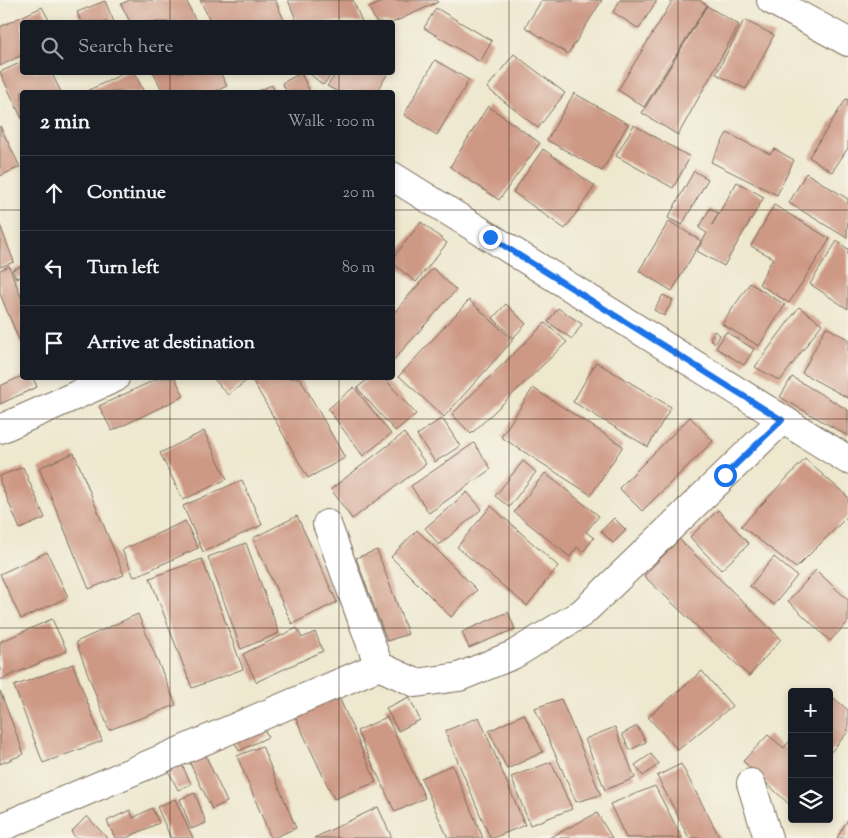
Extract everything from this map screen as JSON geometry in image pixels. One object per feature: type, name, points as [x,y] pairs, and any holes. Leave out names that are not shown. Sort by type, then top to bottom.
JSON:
[{"type":"street","points":[[771,0],[848,42]]},
{"type":"street","points":[[395,178],[848,460]]},
{"type":"street","points":[[0,429],[110,380]]},
{"type":"street","points":[[327,524],[380,666],[416,684],[459,677],[514,655],[582,613],[782,420]]},
{"type":"street","points":[[0,828],[380,666]]},
{"type":"street","points":[[750,783],[768,838]]},
{"type":"building","points":[[130,0],[186,0],[195,20],[129,20],[121,4]]},
{"type":"building","points":[[200,0],[275,0],[284,20],[210,20]]},
{"type":"building","points":[[288,0],[353,0],[361,20],[296,20]]},
{"type":"building","points":[[386,0],[437,0],[438,2],[395,22],[395,20],[375,20],[369,8]]},
{"type":"building","points":[[542,0],[602,0],[568,54],[525,27]]},
{"type":"building","points":[[620,0],[657,0],[639,29],[613,12]]},
{"type":"building","points":[[673,0],[699,0],[707,5],[644,107],[618,90]]},
{"type":"building","points":[[105,1],[113,20],[80,20],[77,12]]},
{"type":"building","points":[[707,6],[739,25],[678,135],[642,113]]},
{"type":"building","points":[[42,7],[49,20],[20,20],[20,56],[0,66],[0,27]]},
{"type":"building","points":[[436,8],[492,41],[480,62],[424,28]]},
{"type":"building","points":[[744,20],[774,35],[746,89],[716,74]]},
{"type":"building","points":[[514,54],[565,93],[538,128],[487,88]]},
{"type":"building","points":[[435,60],[469,80],[437,135],[404,115]]},
{"type":"building","points":[[20,63],[20,75],[52,75],[60,90],[20,90],[20,115],[0,72]]},
{"type":"building","points":[[121,75],[136,75],[143,90],[89,90]]},
{"type":"building","points":[[154,75],[222,75],[227,86],[218,90],[162,90]]},
{"type":"building","points":[[297,75],[302,75],[309,90],[286,90],[282,83]]},
{"type":"building","points":[[311,75],[331,75],[323,85]]},
{"type":"building","points":[[335,75],[387,75],[377,90],[334,90],[327,86]]},
{"type":"building","points":[[272,85],[274,90],[260,90]]},
{"type":"building","points":[[574,93],[628,124],[602,171],[547,140]]},
{"type":"building","points":[[846,99],[848,100],[848,148],[832,172],[809,157]]},
{"type":"building","points":[[488,106],[540,143],[499,200],[450,167]]},
{"type":"building","points":[[634,125],[690,157],[673,188],[616,156]]},
{"type":"building","points":[[0,126],[20,167],[0,176]]},
{"type":"building","points":[[727,133],[770,154],[775,149],[794,160],[777,195],[711,162]]},
{"type":"building","points":[[543,149],[595,186],[565,229],[513,192]]},
{"type":"building","points":[[694,171],[708,179],[682,225],[668,218]]},
{"type":"building","points":[[806,173],[848,199],[847,238],[789,203]]},
{"type":"building","points":[[737,182],[764,197],[724,266],[697,251],[707,233],[699,228],[710,208],[718,213],[712,225]]},
{"type":"building","points":[[774,205],[830,239],[789,303],[759,284],[773,258],[751,246]]},
{"type":"building","points":[[669,221],[701,241],[672,291],[639,271]]},
{"type":"building","points":[[421,222],[447,243],[416,282],[395,265],[395,255]]},
{"type":"building","points":[[0,225],[14,262],[0,267]]},
{"type":"building","points":[[837,241],[848,249],[848,309],[810,284]]},
{"type":"building","points":[[9,266],[20,294],[20,342],[0,294],[0,270]]},
{"type":"building","points":[[20,267],[20,277],[16,278],[12,270]]},
{"type":"building","points":[[433,268],[456,290],[395,359],[395,312]]},
{"type":"building","points":[[750,283],[785,305],[759,346],[722,324]]},
{"type":"building","points":[[663,295],[673,300],[664,316],[654,310]]},
{"type":"building","points":[[469,300],[513,340],[444,417],[399,376]]},
{"type":"building","points":[[506,304],[526,324],[513,338],[493,318]]},
{"type":"building","points":[[799,307],[822,324],[780,381],[755,367]]},
{"type":"building","points":[[558,308],[582,324],[572,339],[548,322]]},
{"type":"building","points":[[545,323],[567,342],[471,434],[452,414]]},
{"type":"building","points":[[826,327],[848,339],[848,398],[802,373]]},
{"type":"building","points":[[714,331],[720,335],[716,343],[710,339]]},
{"type":"building","points":[[726,332],[754,349],[744,365],[716,348]]},
{"type":"building","points":[[596,362],[671,407],[648,447],[573,402]]},
{"type":"building","points":[[20,377],[20,380],[34,380],[37,387],[0,404],[0,386]]},
{"type":"building","points":[[792,377],[848,410],[848,436],[780,397]]},
{"type":"building","points":[[155,380],[176,380],[184,396],[112,431],[99,406]]},
{"type":"building","points":[[215,380],[247,380],[228,395]]},
{"type":"building","points":[[301,380],[345,458],[308,478],[253,381]]},
{"type":"building","points":[[367,380],[386,380],[416,414],[395,431],[357,388]]},
{"type":"building","points":[[354,387],[391,434],[363,456],[328,409]]},
{"type":"building","points":[[533,388],[623,446],[591,495],[501,437]]},
{"type":"building","points":[[690,417],[713,441],[642,511],[619,488]]},
{"type":"building","points":[[442,418],[460,446],[435,462],[417,435]]},
{"type":"building","points":[[204,431],[227,479],[183,500],[160,453]]},
{"type":"building","points":[[404,433],[426,464],[352,519],[331,489]]},
{"type":"building","points":[[474,443],[491,469],[429,513],[411,486]]},
{"type":"building","points":[[74,453],[124,575],[89,589],[39,468]]},
{"type":"building","points":[[805,459],[848,497],[848,516],[796,568],[741,526]]},
{"type":"building","points":[[523,461],[536,472],[509,507],[495,496]]},
{"type":"building","points":[[23,467],[45,518],[20,529],[0,482],[0,476]]},
{"type":"building","points":[[545,473],[599,516],[586,532],[594,538],[583,552],[577,547],[570,557],[514,512]]},
{"type":"building","points":[[242,480],[262,525],[203,552],[183,506]]},
{"type":"building","points":[[467,492],[482,509],[439,545],[425,528]]},
{"type":"building","points":[[491,506],[558,566],[527,606],[457,547]]},
{"type":"building","points":[[718,510],[749,544],[721,570],[690,537]]},
{"type":"building","points":[[297,516],[337,602],[292,624],[253,538]]},
{"type":"building","points":[[614,518],[626,530],[613,543],[601,531]]},
{"type":"building","points":[[185,521],[198,548],[134,577],[122,550]]},
{"type":"building","points":[[417,530],[477,590],[451,617],[391,557]]},
{"type":"building","points":[[679,539],[781,639],[749,676],[644,576]]},
{"type":"building","points":[[246,543],[279,633],[241,649],[208,557]]},
{"type":"building","points":[[377,550],[408,634],[387,641],[356,558]]},
{"type":"building","points":[[47,552],[68,597],[21,619],[0,574]]},
{"type":"building","points":[[774,557],[797,576],[774,605],[750,586]]},
{"type":"building","points":[[202,559],[243,669],[192,688],[150,578]]},
{"type":"building","points":[[816,570],[848,600],[848,622],[830,641],[788,601]]},
{"type":"building","points":[[508,612],[515,629],[469,648],[462,632]]},
{"type":"building","points":[[138,614],[176,705],[109,730],[76,642]]},
{"type":"building","points":[[52,619],[67,651],[0,680],[0,642]]},
{"type":"building","points":[[297,628],[302,638],[315,632],[323,651],[256,682],[243,654]]},
{"type":"building","points":[[73,664],[102,741],[43,763],[14,686]]},
{"type":"building","points":[[702,671],[732,706],[678,750],[648,717]]},
{"type":"building","points":[[335,688],[376,782],[334,799],[291,708]]},
{"type":"building","points":[[0,691],[24,754],[0,764]]},
{"type":"building","points":[[409,697],[420,720],[398,731],[386,708]]},
{"type":"building","points":[[833,697],[848,710],[848,732],[833,749]]},
{"type":"building","points":[[561,699],[601,795],[576,802],[535,708]]},
{"type":"building","points":[[524,714],[543,752],[507,769],[489,731]]},
{"type":"building","points":[[387,717],[425,798],[395,812],[357,731]]},
{"type":"building","points":[[479,717],[525,825],[493,838],[490,838],[445,731]]},
{"type":"building","points":[[261,722],[268,737],[239,751],[232,736]]},
{"type":"building","points":[[637,726],[646,742],[630,750],[622,734]]},
{"type":"building","points":[[615,727],[635,778],[605,790],[585,739]]},
{"type":"building","points":[[768,735],[784,748],[788,743],[788,803],[743,761]]},
{"type":"building","points":[[262,746],[296,828],[273,838],[271,838],[237,756]]},
{"type":"building","points":[[203,750],[227,802],[212,809],[187,757]]},
{"type":"building","points":[[651,754],[659,764],[643,776],[635,765]]},
{"type":"building","points":[[551,762],[572,809],[530,825],[511,777]]},
{"type":"building","points":[[681,764],[720,838],[689,838],[657,776]]},
{"type":"building","points":[[182,765],[191,784],[178,790],[169,772]]},
{"type":"building","points":[[452,765],[483,838],[448,838],[421,778]]},
{"type":"building","points":[[655,786],[682,838],[626,838],[610,804]]},
{"type":"building","points":[[195,793],[206,823],[191,829],[180,799]]},
{"type":"building","points":[[175,799],[193,838],[171,838],[157,807]]},
{"type":"building","points":[[378,807],[392,838],[314,838]]},
{"type":"building","points":[[152,808],[159,823],[126,838],[115,838],[107,821],[130,810],[133,818]]},
{"type":"building","points":[[597,813],[612,838],[549,838]]},
{"type":"building","points":[[87,816],[107,838],[76,838],[71,832]]},
{"type":"building","points":[[848,819],[848,838],[837,838]]},
{"type":"route","points":[[490,237],[782,420],[725,475]]}]
